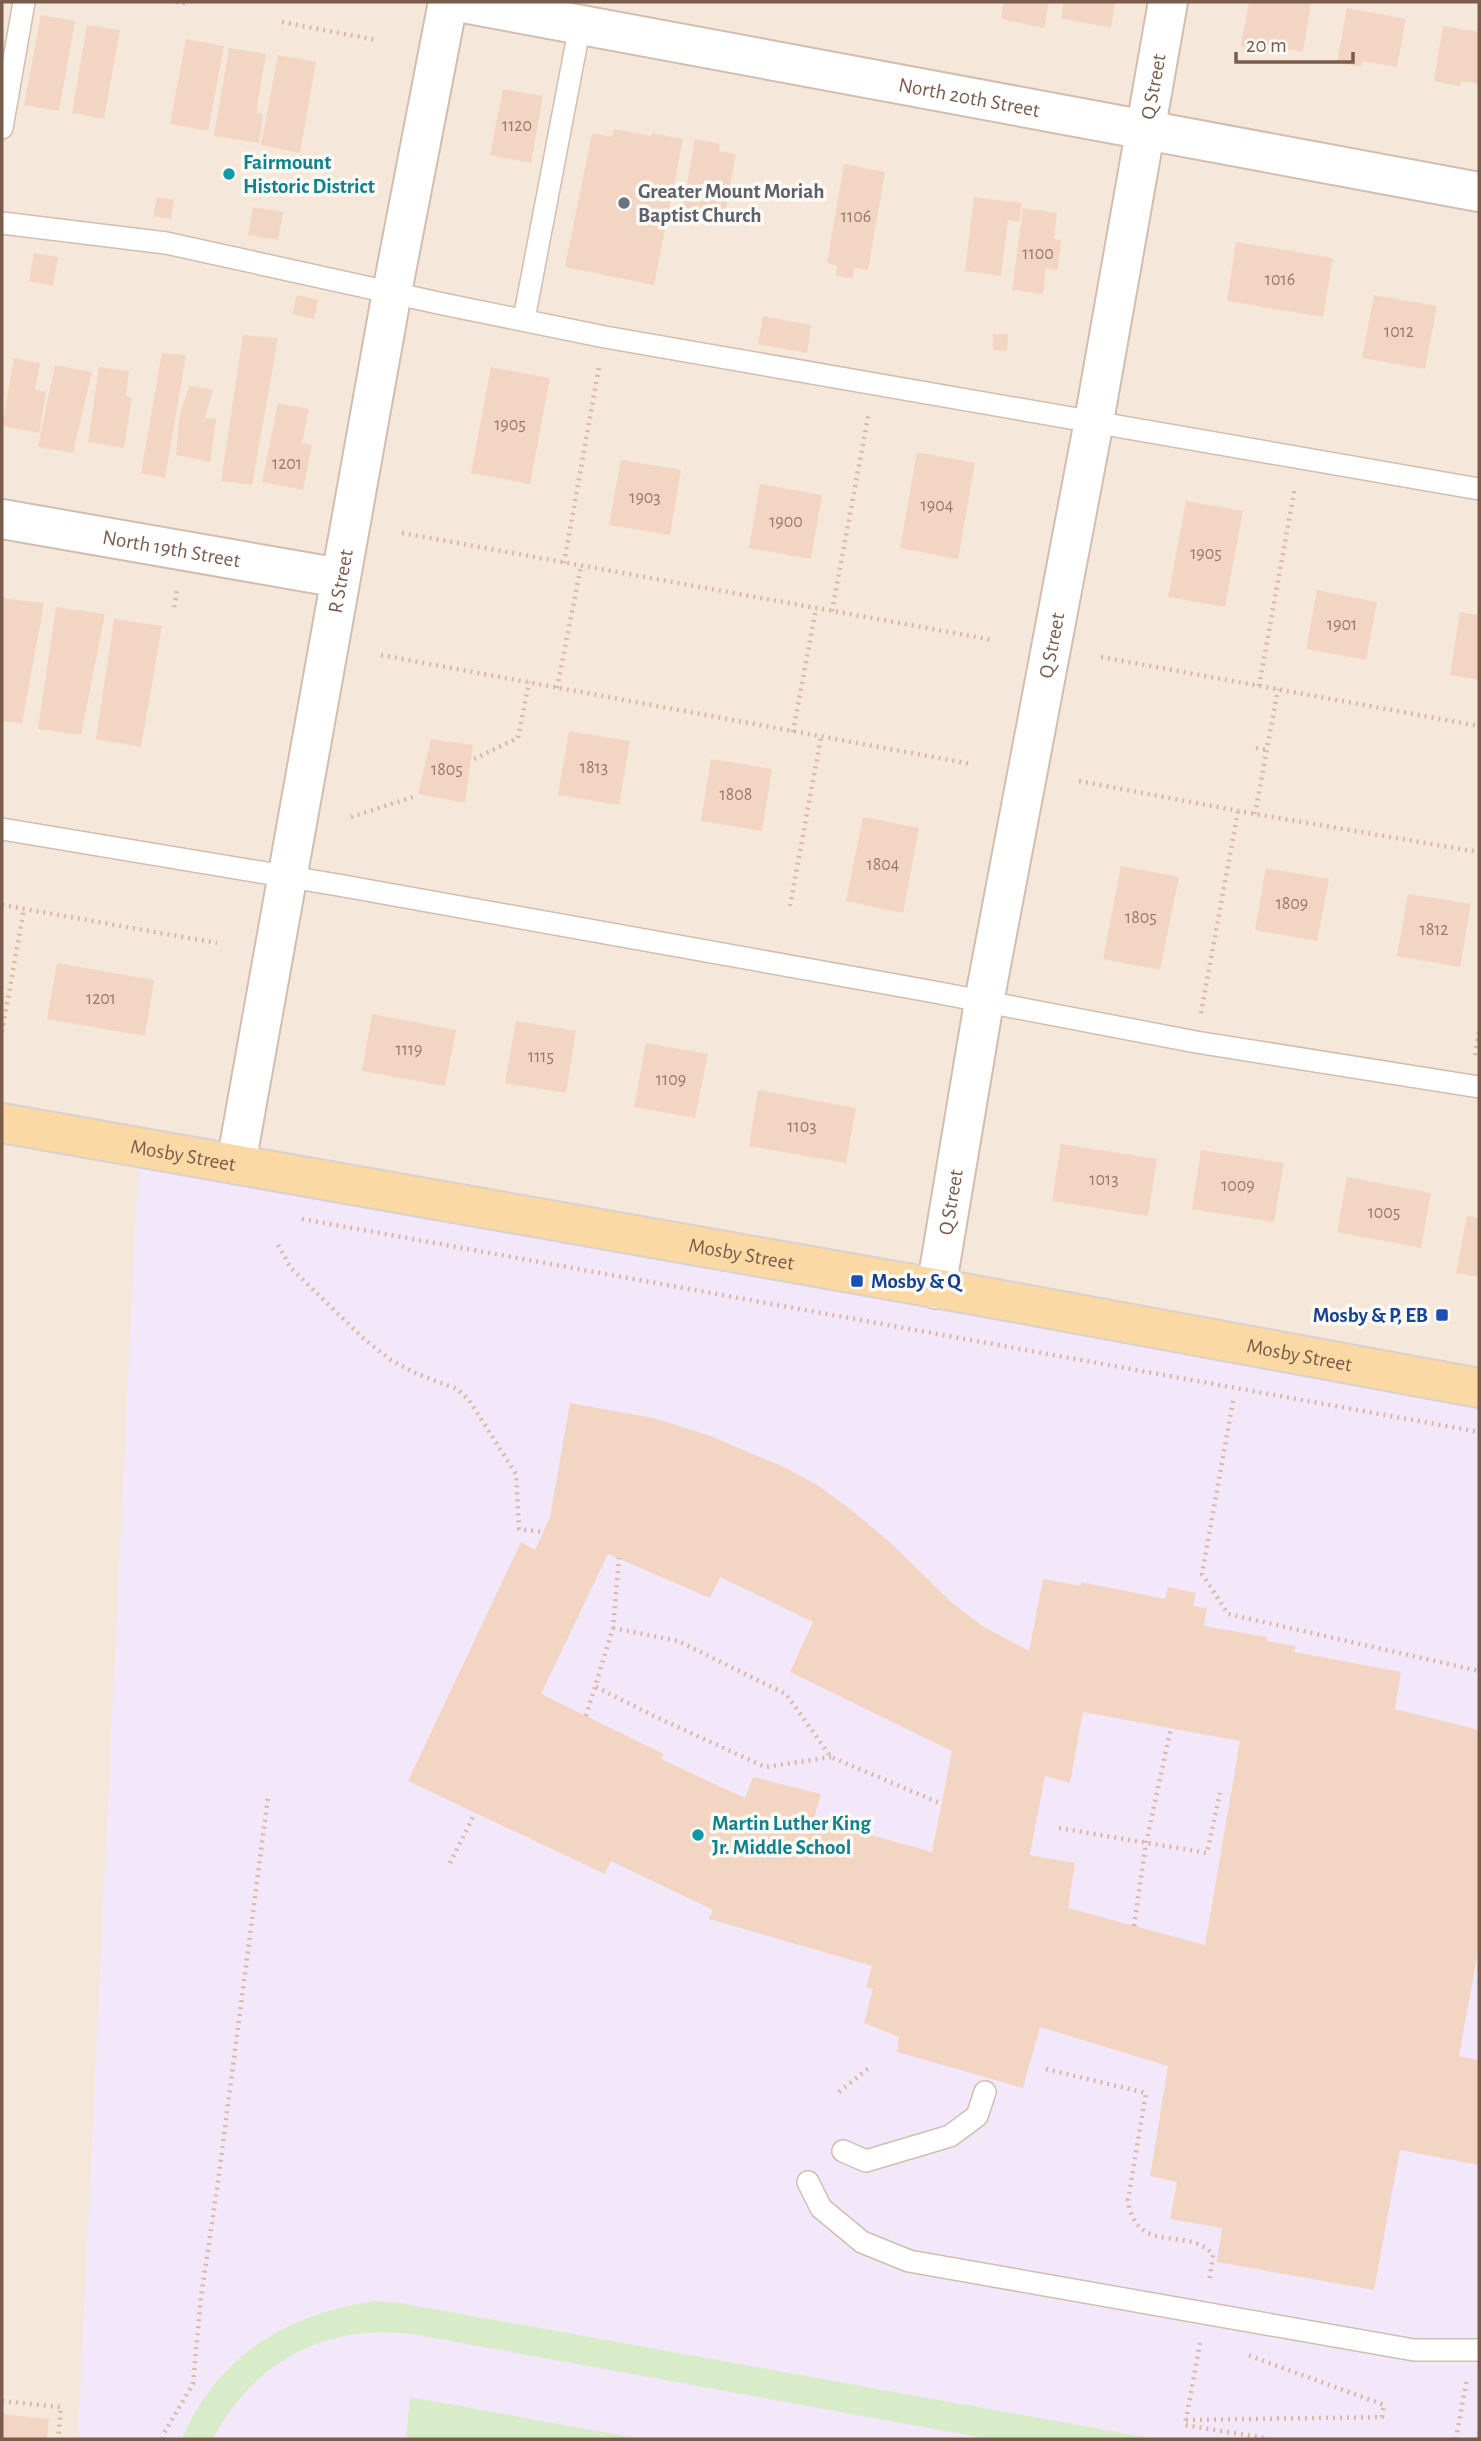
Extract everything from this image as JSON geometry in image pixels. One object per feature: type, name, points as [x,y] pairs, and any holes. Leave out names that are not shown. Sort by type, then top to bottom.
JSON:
[{"type":"main road","name":"Mosby Street","points":[[2,1123],[1479,1388]]},
{"type":"street","name":"R Street","points":[[236,1164],[392,292],[448,2]]},
{"type":"street","name":"North 20th Street","points":[[458,2],[1479,192]]},
{"type":"street","name":"Q Street","points":[[936,1289],[984,1002],[1094,421],[1168,2]]},
{"type":"street","name":"North 19th Street","points":[[2,519],[340,578]]},
{"type":"lane","points":[[2,128],[24,2]]},
{"type":"lane","points":[[524,319],[580,24]]},
{"type":"lane","points":[[2,223],[166,243],[605,337],[1479,489]]},
{"type":"lane","points":[[2,829],[286,876],[1196,1042],[1479,1087]]},
{"type":"lane","points":[[844,2151],[866,2161],[950,2136],[977,2116],[985,2092]]},
{"type":"lane","points":[[808,2182],[821,2208],[862,2242],[909,2261],[1413,2350],[1479,2350]]},
{"type":"path","points":[[176,2],[185,3]]},
{"type":"path","points":[[282,22],[376,40]]},
{"type":"path","points":[[564,563],[605,337]]},
{"type":"path","points":[[832,611],[874,384]]},
{"type":"path","points":[[1259,686],[1300,457]]},
{"type":"path","points":[[402,533],[993,640]]},
{"type":"path","points":[[557,688],[581,566]]},
{"type":"path","points":[[793,732],[816,608]]},
{"type":"path","points":[[381,655],[971,764]]},
{"type":"path","points":[[1101,657],[1479,726]]},
{"type":"path","points":[[474,759],[518,738],[529,682]]},
{"type":"path","points":[[1255,814],[1278,689]]},
{"type":"path","points":[[790,906],[821,737]]},
{"type":"path","points":[[1256,748],[1267,750]]},
{"type":"path","points":[[1079,781],[1479,852]]},
{"type":"path","points":[[351,817],[416,796]]},
{"type":"path","points":[[1196,1042],[1238,811]]},
{"type":"path","points":[[2,905],[217,943]]},
{"type":"path","points":[[2,1032],[24,909]]},
{"type":"path","points":[[302,1219],[1479,1432]]},
{"type":"path","points":[[278,1245],[291,1268],[365,1340],[403,1367],[457,1389],[468,1399],[516,1474],[519,1529],[542,1532]]},
{"type":"path","points":[[1233,1401],[1202,1574],[1228,1614],[1479,1671]]},
{"type":"path","points":[[586,1716],[613,1628],[619,1558]]},
{"type":"path","points":[[613,1628],[678,1641],[786,1694],[831,1757],[942,1804]]},
{"type":"path","points":[[596,1687],[765,1768],[831,1757]]},
{"type":"path","points":[[1134,1926],[1146,1843],[1171,1728]]},
{"type":"path","points":[[1059,1828],[1207,1853],[1220,1793]]},
{"type":"path","points":[[163,2439],[193,2384],[201,2297],[223,2149],[268,1797]]},
{"type":"path","points":[[450,1863],[475,1813]]},
{"type":"path","points":[[839,2092],[870,2067]]},
{"type":"path","points":[[1046,2068],[1146,2093],[1128,2200],[1130,2212],[1137,2224],[1158,2238],[1207,2248],[1213,2255],[1208,2294]]},
{"type":"path","points":[[1199,2346],[1185,2425],[1270,2439]]},
{"type":"path","points":[[1186,2420],[1382,2417],[1384,2405],[1240,2352]]},
{"type":"path","points":[[1456,2439],[1464,2395]]},
{"type":"path","points":[[2,2401],[61,2407],[58,2439]]},
{"type":"shaded area","points":[[2,2],[1479,2],[1479,2439],[2,2439]]},
{"type":"shaded area","points":[[139,1149],[1479,1388],[1479,2439],[78,2439]]},
{"type":"green space","points":[[377,2301],[395,2302],[1156,2439],[989,2439],[412,2334],[380,2332],[321,2342],[295,2354],[271,2369],[249,2389],[229,2412],[213,2439],[182,2439],[215,2384],[236,2362],[260,2343],[315,2316]]},
{"type":"green space","points":[[410,2397],[642,2439],[406,2439]]},
{"type":"building","points":[[1004,2],[1049,2],[1044,28],[1001,19]]},
{"type":"building","points":[[1064,2],[1115,2],[1111,28],[1061,18]]},
{"type":"building","points":[[1249,2],[1311,3],[1303,52],[1264,44],[1264,50],[1241,46]]},
{"type":"building","points":[[1347,8],[1406,19],[1397,67],[1362,61],[1361,67],[1337,62]]},
{"type":"building","points":[[41,15],[75,21],[59,111],[24,105]]},
{"type":"building","points":[[87,25],[120,30],[104,119],[72,113]]},
{"type":"building","points":[[1443,26],[1479,32],[1479,84],[1462,81],[1460,86],[1434,81]]},
{"type":"building","points":[[186,39],[224,46],[208,131],[170,124]]},
{"type":"building","points":[[229,48],[266,54],[256,113],[263,114],[259,143],[214,136]]},
{"type":"building","points":[[278,55],[316,62],[300,153],[261,145]]},
{"type":"building","points":[[503,89],[543,96],[531,163],[490,155]]},
{"type":"building","name":"Greater Mount Moriah Baptist Church","points":[[614,129],[683,139],[654,285],[565,267],[592,133],[612,137]]},
{"type":"building","points":[[695,139],[720,144],[719,151],[736,154],[723,225],[681,217]]},
{"type":"building","points":[[844,164],[885,172],[868,270],[855,268],[853,278],[836,276],[837,266],[827,263]]},
{"type":"building","points":[[157,197],[174,200],[171,219],[153,216]]},
{"type":"building","points":[[974,197],[1022,203],[1019,222],[1008,220],[1001,276],[965,271]]},
{"type":"building","points":[[253,207],[283,212],[278,240],[248,235]]},
{"type":"building","points":[[1023,208],[1057,213],[1054,239],[1061,240],[1058,270],[1046,268],[1043,294],[1012,290]]},
{"type":"building","points":[[1236,242],[1333,258],[1323,317],[1227,301]]},
{"type":"building","points":[[34,253],[58,257],[53,286],[29,281]]},
{"type":"building","points":[[297,295],[318,300],[314,319],[292,314]]},
{"type":"building","points":[[1374,295],[1437,306],[1425,369],[1362,358]]},
{"type":"building","points":[[763,316],[811,325],[807,353],[758,344]]},
{"type":"building","points":[[993,334],[1008,334],[1007,351],[993,350]]},
{"type":"building","points":[[243,335],[278,338],[252,485],[221,481]]},
{"type":"building","points":[[162,353],[186,355],[165,478],[141,473]]},
{"type":"building","points":[[14,358],[40,363],[35,390],[46,392],[39,433],[2,426]]},
{"type":"building","points":[[55,365],[92,372],[73,453],[38,447]]},
{"type":"building","points":[[99,367],[129,371],[126,396],[132,398],[124,448],[88,442]]},
{"type":"building","points":[[491,367],[550,378],[530,484],[471,473]]},
{"type":"building","points":[[189,386],[213,390],[205,418],[216,419],[210,462],[176,455],[179,418]]},
{"type":"building","points":[[278,403],[309,409],[302,443],[312,445],[303,490],[262,482]]},
{"type":"building","points":[[917,452],[975,463],[958,559],[900,548]]},
{"type":"building","points":[[621,460],[681,470],[670,535],[609,525]]},
{"type":"building","points":[[760,484],[822,495],[811,559],[749,548]]},
{"type":"building","points":[[1186,501],[1243,511],[1225,607],[1168,597]]},
{"type":"building","points":[[1317,590],[1377,602],[1366,660],[1306,649]]},
{"type":"building","points":[[2,598],[44,603],[22,723],[2,721]]},
{"type":"building","points":[[56,607],[105,614],[81,735],[38,729]]},
{"type":"building","points":[[1460,612],[1479,615],[1479,680],[1450,675]]},
{"type":"building","points":[[114,619],[162,626],[141,747],[96,739]]},
{"type":"building","points":[[569,731],[630,741],[619,805],[558,795]]},
{"type":"building","points":[[431,739],[473,745],[465,803],[418,794]]},
{"type":"building","points":[[711,759],[772,769],[762,831],[701,821]]},
{"type":"building","points":[[863,817],[919,828],[903,913],[846,901]]},
{"type":"building","points":[[1121,866],[1179,877],[1160,970],[1103,959]]},
{"type":"building","points":[[1266,868],[1329,879],[1317,941],[1255,930]]},
{"type":"building","points":[[1408,894],[1471,904],[1460,967],[1397,956]]},
{"type":"building","points":[[57,963],[154,980],[145,1036],[47,1019]]},
{"type":"building","points":[[372,1014],[456,1030],[445,1086],[362,1071]]},
{"type":"building","points":[[516,1021],[576,1031],[566,1093],[505,1083]]},
{"type":"building","points":[[646,1043],[708,1054],[695,1118],[634,1107]]},
{"type":"building","points":[[758,1090],[856,1108],[846,1163],[749,1146]]},
{"type":"building","points":[[1061,1144],[1157,1159],[1148,1216],[1052,1201]]},
{"type":"building","points":[[1201,1150],[1284,1163],[1274,1222],[1192,1209]]},
{"type":"building","points":[[1347,1177],[1431,1193],[1421,1248],[1337,1232]]},
{"type":"building","points":[[1467,1216],[1479,1218],[1479,1277],[1456,1273]]},
{"type":"building","name":"Martin Luther King Jr. Middle School","points":[[570,1403],[653,1418],[708,1435],[786,1468],[819,1486],[892,1544],[951,1602],[984,1627],[1029,1651],[1043,1579],[1081,1586],[1081,1582],[1165,1599],[1168,1587],[1196,1593],[1193,1606],[1207,1608],[1204,1626],[1267,1637],[1267,1641],[1296,1646],[1294,1652],[1401,1672],[1395,1709],[1479,1730],[1479,1946],[1459,2056],[1479,2060],[1479,2165],[1400,2150],[1374,2290],[1217,2262],[1222,2228],[1170,2219],[1177,2182],[1150,2176],[1168,2066],[1040,2027],[1023,2088],[897,2052],[899,2037],[864,2023],[873,1989],[866,1987],[872,1966],[709,1919],[713,1910],[611,1861],[605,1874],[408,1781],[521,1542],[535,1550],[550,1517]],"holes":[[[608,1554],[710,1598],[720,1577],[813,1622],[790,1672],[952,1751],[932,1852],[814,1819],[821,1794],[753,1777],[745,1798],[661,1759],[664,1754],[541,1694]],[[1083,1712],[1240,1741],[1205,1945],[1068,1908],[1075,1863],[1030,1855],[1045,1776],[1070,1783]]]},
{"type":"building","points":[[2,2414],[49,2419],[47,2439],[2,2439]]},
{"type":"place","name":"Fairmount Historic District","points":[[229,174]]},
{"type":"place","name":"Greater Mount Moriah Baptist Church","points":[[624,203]]},
{"type":"place","name":"Mosby & Q","points":[[857,1281]]},
{"type":"place","name":"Mosby & P, EB","points":[[1442,1315]]},
{"type":"place","name":"Martin Luther King Jr. Middle School","points":[[698,1835]]}]
